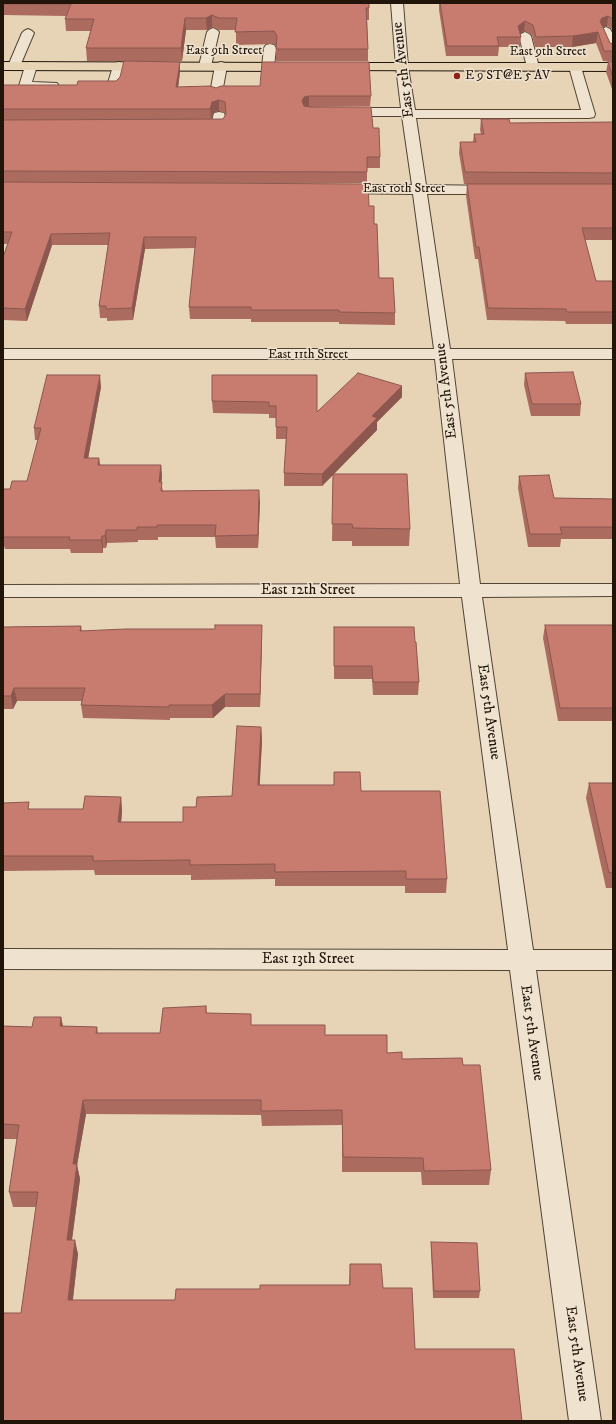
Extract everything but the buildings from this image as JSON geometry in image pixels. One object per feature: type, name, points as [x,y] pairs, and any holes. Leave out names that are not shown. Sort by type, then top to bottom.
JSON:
[{"type":"main road","name":"East 9th Street","points":[[9,66],[307,67]]},
{"type":"main road","name":"East 9th Street","points":[[323,67],[613,67]]},
{"type":"street","name":"East 5th Avenue","points":[[397,3],[402,68],[443,355],[471,590],[585,1421]]},
{"type":"street","points":[[606,31],[613,49]]},
{"type":"street","points":[[205,66],[213,32]]},
{"type":"street","points":[[9,66],[28,33]]},
{"type":"street","points":[[525,36],[533,67]]},
{"type":"street","points":[[268,67],[270,48]]},
{"type":"street","points":[[32,66],[25,86],[112,86],[119,66]]},
{"type":"street","points":[[216,93],[221,66]]},
{"type":"street","points":[[332,112],[589,114],[575,67]]},
{"type":"street","points":[[178,125],[218,125],[220,116]]},
{"type":"street","name":"East 10th Street","points":[[326,189],[513,190]]},
{"type":"street","name":"East 11th Street","points":[[3,354],[613,354]]},
{"type":"street","name":"East 12th Street","points":[[3,591],[613,590]]},
{"type":"street","name":"East 13th Street","points":[[3,959],[613,960]]},
{"type":"place","name":"E 9 ST@E 5 AV","points":[[457,76]]}]
